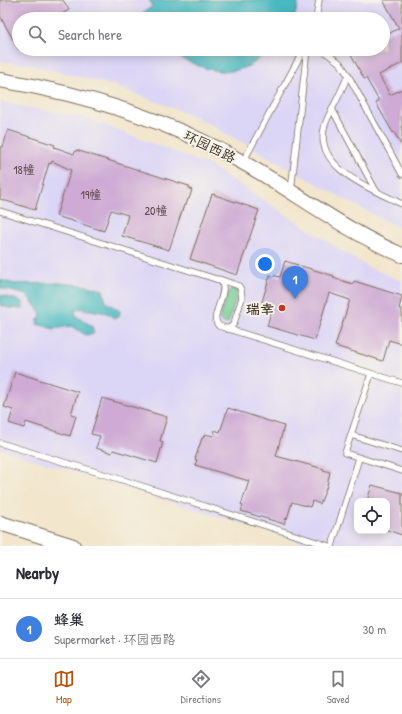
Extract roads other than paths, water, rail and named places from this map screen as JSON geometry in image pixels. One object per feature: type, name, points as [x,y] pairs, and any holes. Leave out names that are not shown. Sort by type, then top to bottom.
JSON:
[{"type":"street","name":"环园西路","points":[[0,80],[29,85],[101,102],[146,117],[221,150],[384,247],[402,254]]},
{"type":"street","points":[[0,524],[73,546]]},
{"type":"lane","points":[[317,12],[319,0]]},
{"type":"lane","points":[[243,162],[302,56]]},
{"type":"lane","points":[[291,191],[305,56]]},
{"type":"lane","points":[[330,56],[340,63],[348,75],[402,174]]},
{"type":"lane","points":[[348,75],[326,123],[323,136],[325,150],[329,158],[340,170],[376,192],[402,204]]},
{"type":"lane","points":[[332,109],[376,192]]},
{"type":"lane","points":[[0,211],[239,286],[242,298],[234,323],[227,329]]},
{"type":"lane","points":[[216,279],[222,282],[224,288],[215,319],[215,322],[219,326],[402,384]]},
{"type":"lane","points":[[371,374],[345,453],[402,471]]},
{"type":"lane","points":[[351,435],[402,451]]},
{"type":"lane","points":[[0,443],[123,480],[331,546],[358,458]]},
{"type":"water","points":[[149,0],[299,0],[296,12],[144,12],[153,6]]},
{"type":"water","points":[[176,56],[261,56],[255,62],[243,68],[231,71],[207,69]]},
{"type":"water","points":[[0,280],[15,284],[60,283],[88,286],[103,290],[106,302],[120,311],[119,317],[114,318],[107,313],[78,308],[75,312],[76,316],[92,326],[94,333],[86,335],[71,326],[54,329],[37,324],[41,316],[40,312],[27,295],[0,288]]},
{"type":"water","points":[[0,295],[21,301],[23,304],[23,309],[9,308],[0,305]]},
{"type":"place","name":"蜂巢","points":[[295,299]]},
{"type":"place","name":"瑞幸","points":[[282,308]]}]
